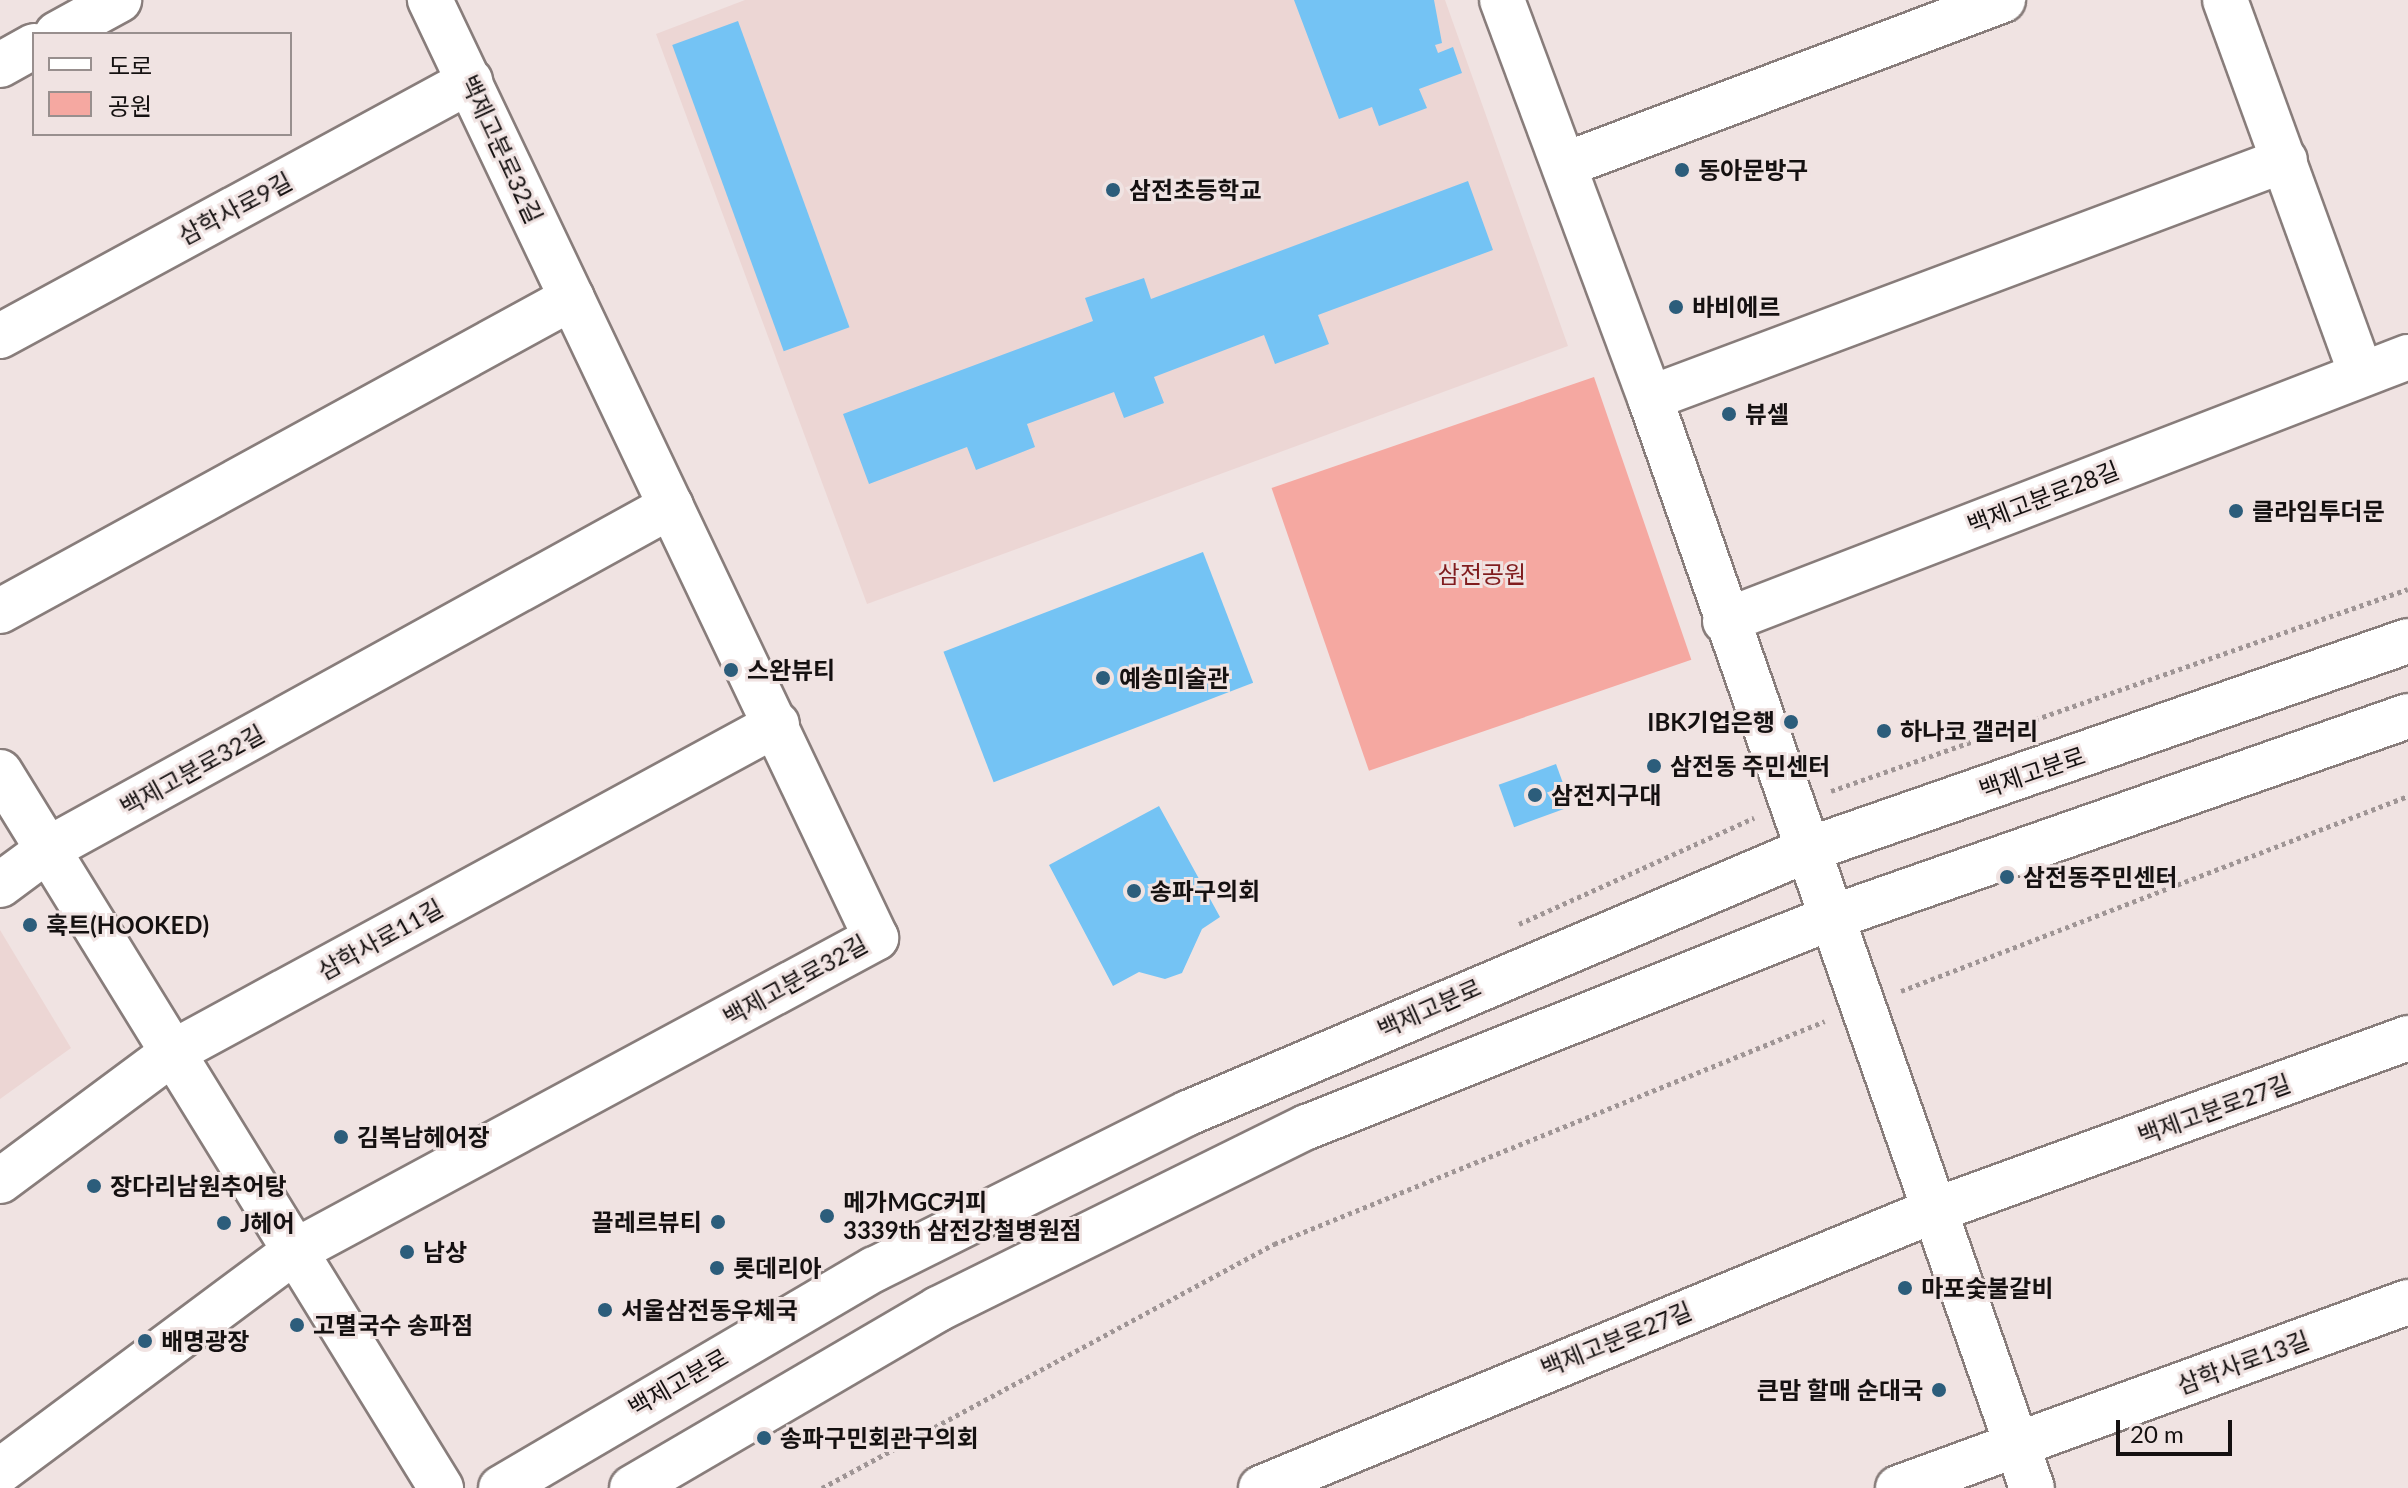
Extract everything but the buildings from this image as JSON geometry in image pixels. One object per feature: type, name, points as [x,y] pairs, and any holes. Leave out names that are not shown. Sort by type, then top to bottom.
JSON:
[{"type":"street","points":[[61,32],[119,0]]},
{"type":"street","name":"백제고분로32길","points":[[0,1471],[297,1250],[876,938],[777,724],[430,0]]},
{"type":"street","points":[[1502,0],[1650,398],[1725,621],[1833,917],[1930,1212],[2032,1488]]},
{"type":"street","points":[[1564,165],[2003,0]]},
{"type":"street","points":[[2225,0],[2361,373]]},
{"type":"street","points":[[0,65],[32,47]]},
{"type":"street","name":"삼학사로9길","points":[[0,336],[470,81]]},
{"type":"street","points":[[1650,398],[2285,160]]},
{"type":"street","points":[[0,611],[572,298]]},
{"type":"street","name":"백제고분로28길","points":[[1725,621],[2408,357]]},
{"type":"street","name":"백제고분로32길","points":[[0,885],[50,848],[671,506]]},
{"type":"street","name":"백제고분로","points":[[501,1488],[875,1269],[1188,1113],[1807,850],[2408,641]]},
{"type":"street","points":[[632,1488],[938,1309],[1307,1127],[1833,917],[2408,716]]},
{"type":"street","name":"삼학사로11길","points":[[0,1181],[175,1051],[777,724]]},
{"type":"street","points":[[0,772],[50,848],[441,1488]]},
{"type":"street","name":"백제고분로27길","points":[[1261,1488],[1307,1477],[1930,1212],[2408,1038]]},
{"type":"street","name":"삼학사로13길","points":[[1898,1488],[2408,1302]]},
{"type":"path","points":[[822,1488],[1274,1244],[1862,1006],[2408,796]]},
{"type":"shaded area","name":"삼전초등학교","points":[[745,0],[1445,0],[1568,346],[867,604],[656,34]]},
{"type":"shaded area","points":[[0,930],[71,1048],[0,1099]]},
{"type":"green space","name":"삼전공원","points":[[1594,377],[1691,660],[1369,771],[1272,488]]},
{"type":"place","name":"동아문방구","points":[[1682,170]]},
{"type":"place","name":"삼전초등학교","points":[[1113,190]]},
{"type":"place","name":"바비에르","points":[[1676,307]]},
{"type":"place","name":"뷰셀","points":[[1729,414]]},
{"type":"place","name":"클라임투더문","points":[[2236,511]]},
{"type":"place","name":"스완뷰티","points":[[731,670]]},
{"type":"place","name":"예송미술관","points":[[1103,678]]},
{"type":"place","name":"IBK기업은행","points":[[1791,722]]},
{"type":"place","name":"하나코 갤러리","points":[[1884,731]]},
{"type":"place","name":"삼전동 주민센터","points":[[1654,766]]},
{"type":"place","name":"삼전지구대","points":[[1535,795]]},
{"type":"place","name":"삼전동주민센터","points":[[2007,877]]},
{"type":"place","name":"송파구의회","points":[[1134,891]]},
{"type":"place","name":"훅트(HOOKED)","points":[[30,925]]},
{"type":"place","name":"김복남헤어장","points":[[341,1137]]},
{"type":"place","name":"장다리남원추어탕","points":[[94,1186]]},
{"type":"place","name":"메가MGC커피 3339th 삼전강철병원점","points":[[827,1216]]},
{"type":"place","name":"끌레르뷰티","points":[[718,1222]]},
{"type":"place","name":"J헤어","points":[[224,1223]]},
{"type":"place","name":"남상","points":[[407,1252]]},
{"type":"place","name":"롯데리아","points":[[717,1268]]},
{"type":"place","name":"마포숯불갈비","points":[[1905,1288]]},
{"type":"place","name":"서울삼전동우체국","points":[[605,1310]]},
{"type":"place","name":"고멸국수 송파점","points":[[297,1325]]},
{"type":"place","name":"배명광장","points":[[145,1341]]},
{"type":"place","name":"큰맘 할매 순대국","points":[[1939,1390]]},
{"type":"place","name":"송파구민회관구의회","points":[[764,1438]]}]
